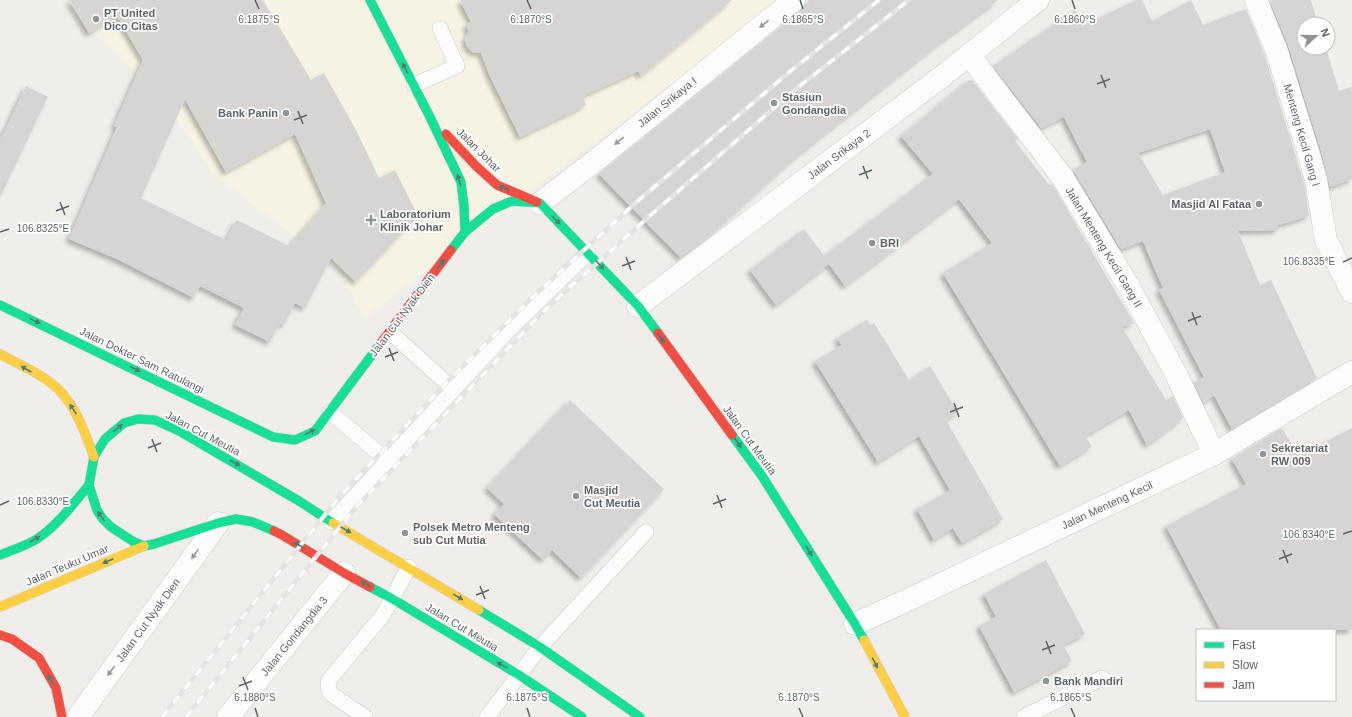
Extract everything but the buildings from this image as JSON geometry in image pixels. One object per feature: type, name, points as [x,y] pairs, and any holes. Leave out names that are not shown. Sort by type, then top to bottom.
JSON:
[{"type":"main road","name":"Jalan Johar","points":[[370,0],[414,85],[461,182],[465,232]]},
{"type":"main road","name":"Jalan Johar","points":[[429,115],[460,150],[497,185],[540,204]]},
{"type":"main road","name":"Jalan Cut Nyak Dien","points":[[273,437],[295,440],[315,431],[465,232],[493,209],[512,202],[540,204]]},
{"type":"main road","name":"Jalan Cut Meutia","points":[[540,204],[638,306],[762,476],[855,624],[905,717]]},
{"type":"main road","name":"Jalan Dokter Sam Ratulangi","points":[[0,304],[273,437]]},
{"type":"main road","points":[[0,354],[52,384],[64,396],[78,418],[94,458]]},
{"type":"main road","name":"Jalan Cut Meutia","points":[[582,717],[519,674],[391,598],[344,573],[282,535],[253,522],[236,519],[218,523],[165,541],[144,546],[123,536],[110,527],[97,510],[89,485],[94,458],[105,439],[124,423],[138,419],[155,420],[181,432],[299,501],[331,522],[409,567],[540,647],[640,717]]},
{"type":"main road","points":[[0,555],[38,538],[56,523],[89,485]]},
{"type":"main road","name":"Jalan Teuku Umar","points":[[0,607],[144,546]]},
{"type":"main road","points":[[0,635],[12,639],[39,658],[56,688],[62,717]]},
{"type":"street","name":"Jalan Srikaya I","points":[[540,204],[794,0]]},
{"type":"street","name":"Jalan Srikaya 2","points":[[638,306],[969,55],[1038,0]]},
{"type":"street","name":"Menteng Kecil Gang I","points":[[1256,0],[1276,49],[1310,158],[1316,180],[1326,240],[1352,292]]},
{"type":"street","name":"Jalan Menteng Kecil Gang II","points":[[969,55],[1064,178],[1129,287],[1176,374],[1214,454]]},
{"type":"street","name":"Jalan Menteng Kecil","points":[[855,624],[1214,454],[1352,372]]},
{"type":"street","name":"Jalan Cut Nyak Dien","points":[[78,717],[218,523]]},
{"type":"street","name":"Jalan Gondangdia 3","points":[[228,717],[344,573]]},
{"type":"lane","points":[[414,85],[457,66],[440,28]]},
{"type":"lane","points":[[331,522],[507,332],[588,253]]},
{"type":"lane","points":[[390,332],[453,389]]},
{"type":"lane","points":[[330,412],[388,461]]},
{"type":"lane","points":[[488,717],[540,647],[646,532]]},
{"type":"lane","points":[[365,717],[331,694],[328,687],[329,680],[383,615],[409,567]]},
{"type":"lane","points":[[1024,717],[1102,678]]},
{"type":"shaded area","points":[[70,0],[781,0],[364,318],[341,273],[213,173],[163,100],[67,6]]},
{"type":"railway","points":[[162,717],[341,495],[451,378],[538,292],[640,199],[787,74],[879,0]]},
{"type":"railway","points":[[186,717],[357,506],[547,308],[653,213],[796,89],[909,0]]},
{"type":"traffic: fast","points":[[370,0],[429,115],[461,182],[465,232]]},
{"type":"traffic: fast","points":[[451,250],[465,232],[493,209],[512,201],[540,203],[638,306],[658,333]]},
{"type":"traffic: fast","points":[[0,305],[273,437],[295,440],[315,431],[380,344]]},
{"type":"traffic: fast","points":[[274,531],[253,522],[236,519],[218,523],[154,544],[144,546],[134,542],[111,527],[102,518],[97,510],[89,485],[94,457],[105,439],[124,423],[138,419],[155,420],[181,432],[299,501],[333,523]]},
{"type":"traffic: fast","points":[[732,435],[762,476],[864,640]]},
{"type":"traffic: fast","points":[[0,555],[28,544],[45,533],[65,514],[89,485]]},
{"type":"traffic: fast","points":[[370,587],[391,598],[519,675],[582,717]]},
{"type":"traffic: fast","points":[[479,610],[540,647],[640,717]]},
{"type":"traffic: slow","points":[[0,354],[39,375],[59,390],[73,407],[94,457]]},
{"type":"traffic: slow","points":[[333,523],[479,610]]},
{"type":"traffic: slow","points":[[0,607],[144,546]]},
{"type":"traffic: slow","points":[[864,640],[905,717]]},
{"type":"traffic: jam","points":[[446,134],[476,166],[497,185],[537,202]]},
{"type":"traffic: jam","points":[[380,344],[451,250]]},
{"type":"traffic: jam","points":[[658,333],[732,435]]},
{"type":"traffic: jam","points":[[274,531],[370,587]]},
{"type":"traffic: jam","points":[[0,635],[12,639],[39,658],[56,688],[62,717]]},
{"type":"place","name":"PT United Dico Citas","points":[[96,19]]},
{"type":"place","name":"Stasiun Gondangdia","points":[[774,103]]},
{"type":"place","name":"Bank Panin","points":[[286,113]]},
{"type":"place","name":"Masjid Al Fataa","points":[[1259,204]]},
{"type":"place","name":"Laboratorium Klinik Johar","points":[[371,220]]},
{"type":"place","name":"BRI","points":[[872,243]]},
{"type":"place","name":"Sekretariat RW 009","points":[[1263,454]]},
{"type":"place","name":"Masjid Cut Meutia","points":[[576,496]]},
{"type":"place","name":"Polsek Metro Menteng sub Cut Mutia","points":[[405,533]]},
{"type":"place","name":"Bank Mandiri","points":[[1046,681]]}]
